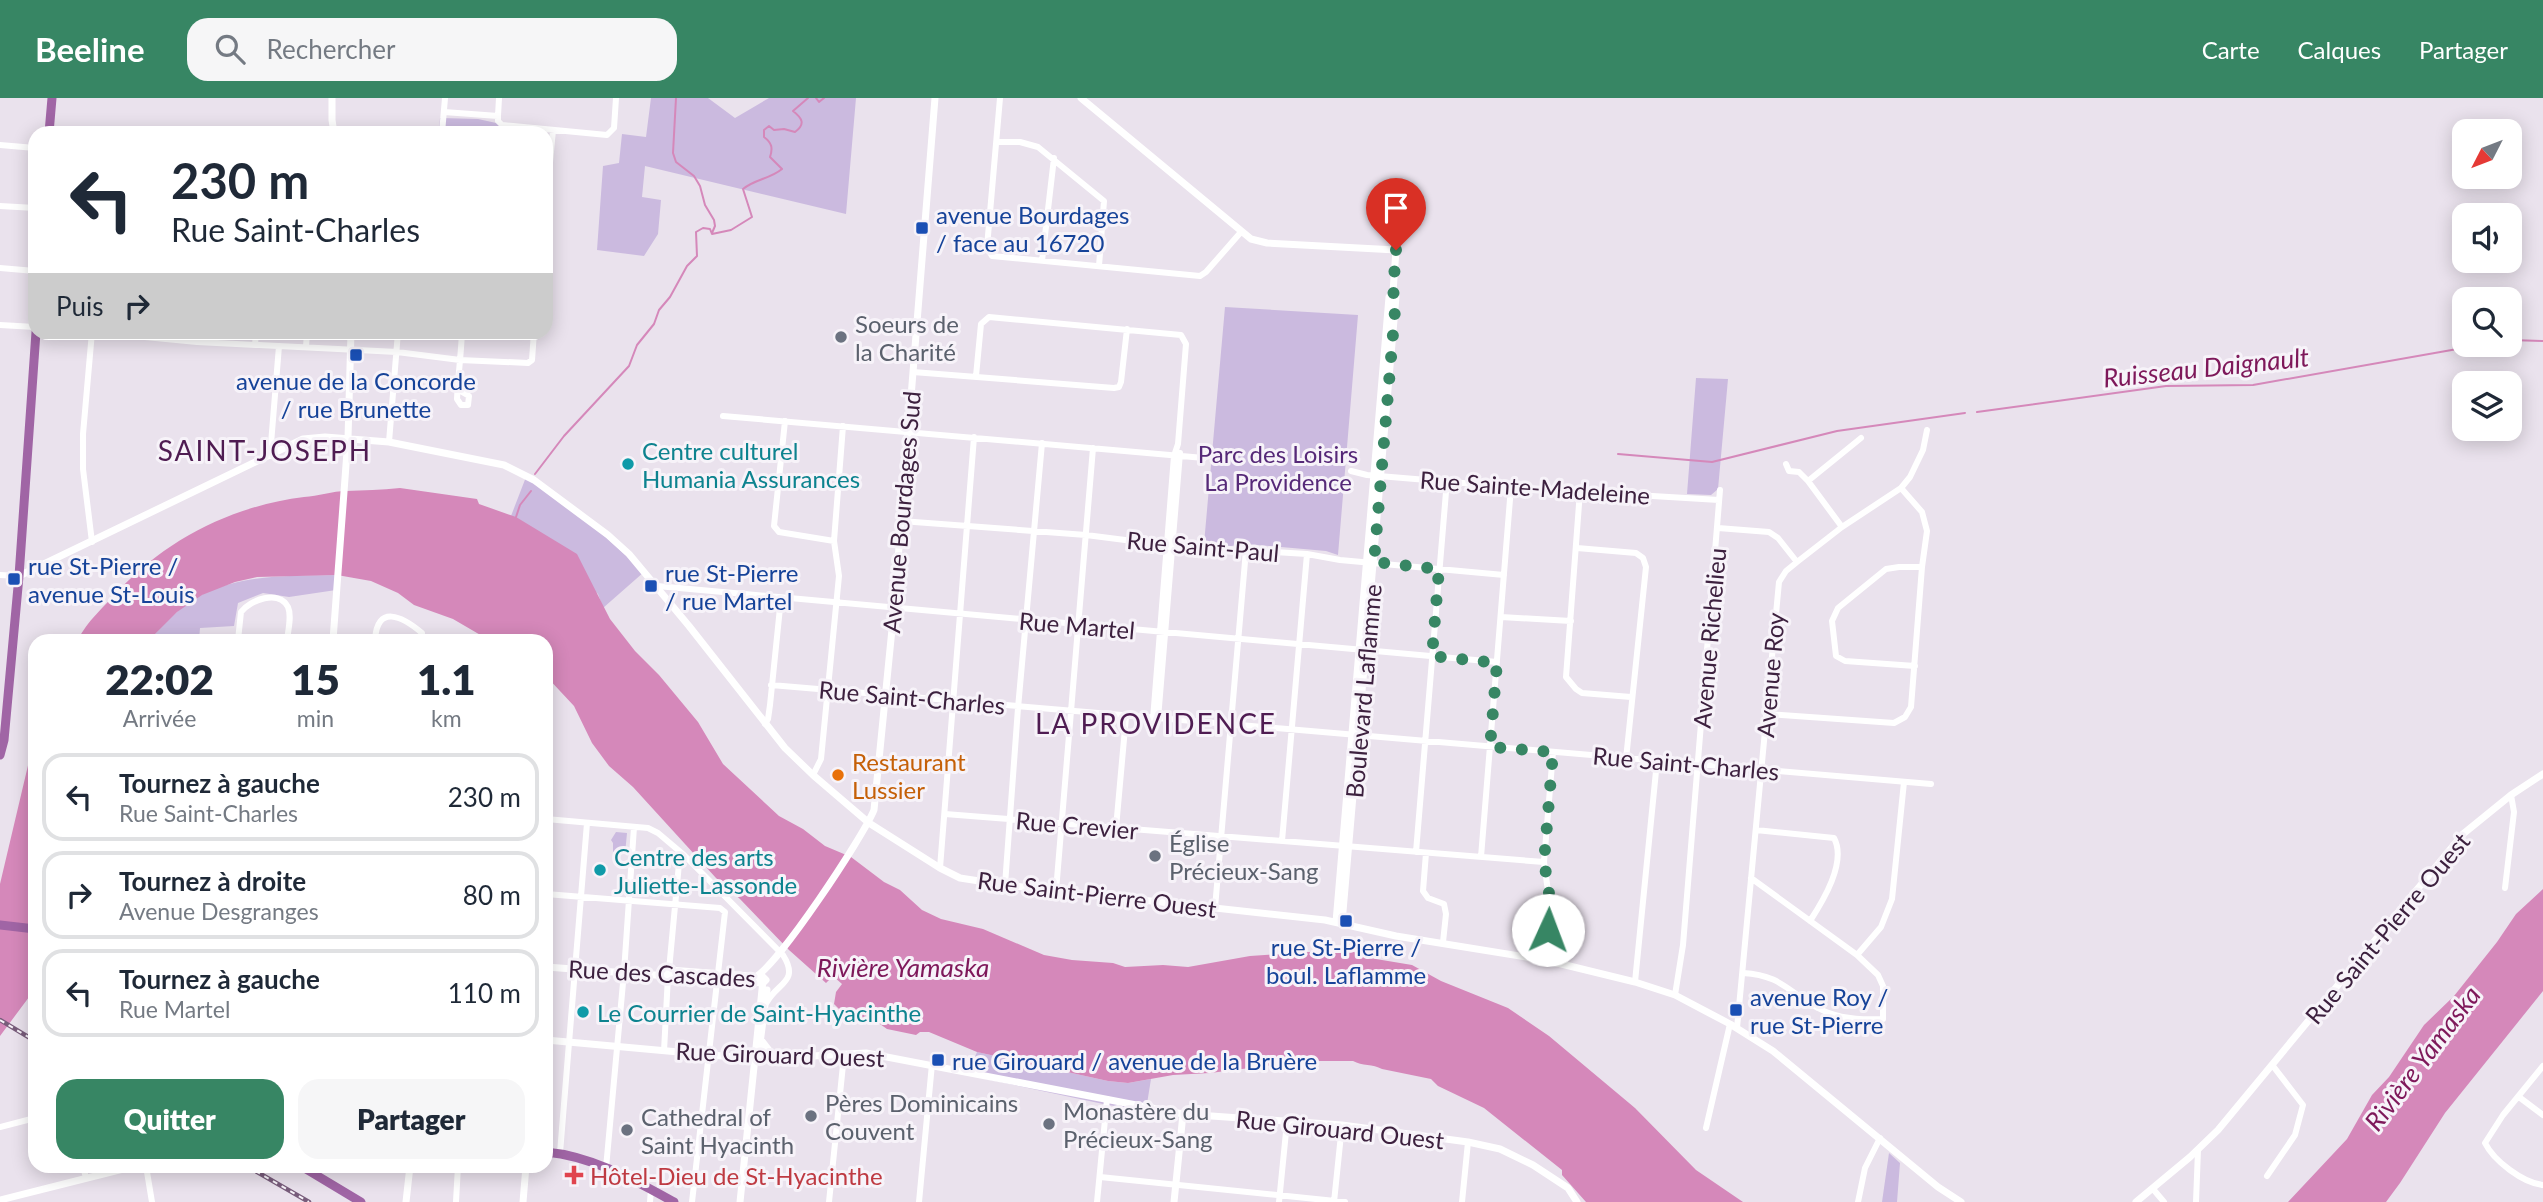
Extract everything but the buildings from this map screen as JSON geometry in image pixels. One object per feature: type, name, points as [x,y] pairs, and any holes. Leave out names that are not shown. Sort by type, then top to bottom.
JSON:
[{"type":"main road","points":[[50,126],[52,98]]},
{"type":"main road","points":[[0,755],[19,576],[35,340]]},
{"type":"main road","points":[[0,925],[28,928]]},
{"type":"main road","points":[[553,1152],[578,1156],[652,1189],[674,1202]]},
{"type":"main road","points":[[313,1173],[361,1202]]},
{"type":"street","points":[[332,98],[334,126]]},
{"type":"street","points":[[443,126],[445,98]]},
{"type":"street","points":[[499,98],[498,121],[519,126]]},
{"type":"street","points":[[553,130],[607,135],[611,133],[614,128],[616,98]]},
{"type":"street","name":"Avenue Bourdages Sud","points":[[762,978],[859,839],[874,810],[894,609],[935,98]]},
{"type":"street","points":[[1000,98],[988,251],[995,257],[1200,276],[1206,272],[1241,232],[1081,98]]},
{"type":"street","points":[[444,113],[498,116]]},
{"type":"street","points":[[997,142],[1020,142],[1038,147],[1104,201],[1099,266]]},
{"type":"street","points":[[0,145],[28,147]]},
{"type":"street","points":[[1042,261],[1054,158]]},
{"type":"street","points":[[0,206],[28,208]]},
{"type":"street","name":"Boulevard Laflamme","points":[[1241,232],[1251,239],[1267,243],[1396,250],[1393,292],[1389,297],[1377,475],[1339,923]]},
{"type":"street","points":[[0,268],[28,270]]},
{"type":"street","points":[[976,376],[981,324],[989,317],[1181,335],[1186,344],[1155,719]]},
{"type":"street","points":[[0,325],[28,329]]},
{"type":"street","points":[[913,372],[1119,387],[1127,329]]},
{"type":"street","points":[[91,340],[83,434],[83,470],[92,542]]},
{"type":"street","points":[[182,340],[397,352],[460,360],[528,363],[532,360],[533,340]]},
{"type":"street","points":[[255,340],[255,345]]},
{"type":"street","points":[[306,340],[306,347]]},
{"type":"street","points":[[334,634],[348,438],[351,340]]},
{"type":"street","points":[[389,442],[398,340]]},
{"type":"street","points":[[457,389],[461,340]]},
{"type":"street","points":[[270,456],[279,346]]},
{"type":"street","points":[[723,416],[1204,458]]},
{"type":"street","points":[[785,421],[774,526],[779,532],[834,541]]},
{"type":"street","points":[[813,775],[821,759],[837,603],[839,576],[834,541],[843,426]]},
{"type":"street","name":"Avenue Roy","points":[[1706,1128],[1734,1026],[1743,973],[1779,582],[1786,571],[1842,527],[1901,488],[1910,477],[1923,450],[1927,430]]},
{"type":"street","points":[[940,868],[974,437]]},
{"type":"street","name":"Rue Saint-Pierre Ouest","points":[[19,576],[303,439],[348,438],[389,442],[504,465],[534,480],[629,554],[785,748],[869,822],[940,868],[960,878],[1005,885],[1339,923],[1396,936],[1545,960],[1635,982],[1675,995],[1734,1026],[1773,1051],[1944,1192],[1961,1202]]},
{"type":"street","points":[[1808,481],[1861,438]]},
{"type":"street","points":[[1005,885],[1042,443]]},
{"type":"street","points":[[1056,891],[1093,448]]},
{"type":"street","points":[[1786,464],[1789,471],[1799,472],[1808,481],[1842,527]]},
{"type":"street","name":"Rue Sainte-Madeleine","points":[[1351,471],[1511,487],[1719,500]]},
{"type":"street","points":[[1416,852],[1447,480]]},
{"type":"street","points":[[1481,857],[1511,487]]},
{"type":"street","points":[[1766,714],[1894,723],[1912,707],[1927,531],[1922,512],[1901,488]]},
{"type":"street","name":"Avenue Richelieu","points":[[1675,995],[1684,945],[1720,490]]},
{"type":"street","points":[[1580,491],[1566,677],[1582,692],[1631,698]]},
{"type":"street","name":"Rue Saint-Paul","points":[[901,521],[1086,535],[1170,546],[1307,554],[1340,561],[1504,575]]},
{"type":"street","points":[[1718,528],[1769,532],[1778,537],[1797,562]]},
{"type":"street","points":[[1577,548],[1636,553],[1643,558],[1646,567],[1626,758]]},
{"type":"street","points":[[1215,908],[1246,550]]},
{"type":"street","points":[[1282,841],[1307,554]]},
{"type":"street","points":[[1914,666],[1845,661],[1836,656],[1832,621],[1838,608],[1886,569],[1922,567]]},
{"type":"street","points":[[0,575],[19,576]]},
{"type":"street","name":"Rue Martel","points":[[657,586],[1497,663]]},
{"type":"street","points":[[239,634],[241,612],[252,602],[266,598],[277,598],[287,606],[287,634]]},
{"type":"street","points":[[765,724],[768,719],[780,598]]},
{"type":"street","points":[[375,634],[376,625],[387,617],[412,625],[422,634]]},
{"type":"street","points":[[1501,617],[1570,621]]},
{"type":"street","name":"Rue Saint-Charles","points":[[771,685],[1931,784]]},
{"type":"street","points":[[1116,828],[1126,716]]},
{"type":"street","points":[[1545,960],[1550,906],[1544,862],[1553,752]]},
{"type":"street","points":[[1635,982],[1657,761]]},
{"type":"street","name":"Rue Saint-Pierre Ouest","points":[[2136,1202],[2218,1130],[2463,834],[2511,795],[2543,774]]},
{"type":"street","points":[[1857,955],[1881,927],[1892,899],[1903,782]]},
{"type":"street","points":[[2505,888],[2514,812],[2511,795]]},
{"type":"street","name":"Rue Crevier","points":[[945,814],[1544,862]]},
{"type":"street","points":[[553,820],[648,828],[658,833],[723,893],[788,964],[789,972],[785,985],[771,995],[766,1004]]},
{"type":"street","points":[[560,1153],[587,823]]},
{"type":"street","points":[[607,1168],[634,827]]},
{"type":"street","points":[[1756,830],[1834,838],[1838,845],[1833,881],[1827,896],[1810,921]]},
{"type":"street","points":[[664,1051],[680,853]]},
{"type":"street","points":[[1426,853],[1423,891],[1429,898],[1444,904],[1446,914],[1443,942]]},
{"type":"street","points":[[1743,973],[1768,975],[1817,1008],[1834,1015],[1884,1019],[1883,986],[1878,975],[1857,955],[1751,878]]},
{"type":"street","points":[[553,894],[676,903],[720,908],[725,912],[692,1202]]},
{"type":"street","name":"Rue des Cascades","points":[[553,967],[762,978]]},
{"type":"street","name":"Rue des Cascades","points":[[669,973],[681,971],[719,977]]},
{"type":"street","points":[[756,1059],[766,1004],[762,978]]},
{"type":"street","points":[[740,1202],[762,978]]},
{"type":"street","points":[[761,1040],[771,1053],[780,1058]]},
{"type":"street","name":"Rue Girouard Ouest","points":[[553,1041],[756,1059],[866,1053],[1183,1114],[1342,1125],[1468,1142],[1500,1149],[1533,1165],[1568,1188],[1577,1202]]},
{"type":"street","points":[[829,1202],[844,1055]]},
{"type":"street","points":[[919,1202],[932,1064]]},
{"type":"street","points":[[2267,1177],[2294,1135],[2303,1105],[2273,1066]]},
{"type":"street","points":[[2543,1066],[2503,1115],[2485,1143],[2490,1152],[2523,1177],[2543,1185]]},
{"type":"street","points":[[2519,1097],[2543,1115]]},
{"type":"street","points":[[1097,1202],[1107,1099]]},
{"type":"street","points":[[1174,1202],[1183,1114]]},
{"type":"street","points":[[0,1127],[28,1120]]},
{"type":"street","points":[[1280,1199],[1287,1122]]},
{"type":"street","points":[[701,1124],[748,1127]]},
{"type":"street","points":[[1334,1201],[1342,1125]]},
{"type":"street","points":[[1858,1202],[1865,1168],[1880,1139]]},
{"type":"street","points":[[1462,1202],[1468,1142]]},
{"type":"street","points":[[2196,1202],[2198,1150]]},
{"type":"street","points":[[85,1173],[86,1178]]},
{"type":"street","points":[[0,1200],[106,1173]]},
{"type":"street","points":[[147,1173],[152,1202]]},
{"type":"street","points":[[406,1202],[409,1173]]},
{"type":"street","points":[[456,1202],[458,1173]]},
{"type":"street","points":[[523,1202],[525,1173]]},
{"type":"street","points":[[1100,1177],[1280,1199],[1345,1202]]},
{"type":"street","points":[[650,1202],[652,1189]]},
{"type":"street","points":[[2153,1189],[2164,1202]]},
{"type":"green space","points":[[651,98],[708,98],[735,118],[769,98],[856,98],[846,214],[645,166],[642,197],[661,200],[658,234],[644,256],[597,250],[603,166],[619,163],[622,134],[646,137]]},
{"type":"green space","points":[[440,118],[478,119],[510,126],[439,126]]},
{"type":"green space","name":"Parc des Loisirs La Providence","points":[[1225,307],[1358,315],[1338,555],[1326,551],[1247,544],[1204,544]]},
{"type":"green space","points":[[1696,378],[1728,379],[1718,489],[1711,495],[1687,494]]},
{"type":"green space","points":[[526,477],[586,519],[644,572],[603,608],[598,594],[511,516]]},
{"type":"green space","points":[[337,575],[336,590],[289,597],[263,593],[238,603],[234,626],[200,628],[200,634],[155,634],[188,603],[219,587],[252,579]]},
{"type":"green space","points":[[616,832],[627,833],[625,854],[613,852],[611,840]]},
{"type":"green space","points":[[977,1052],[1108,1081],[1128,1083],[1151,1079],[1146,1110],[1108,1105],[967,1075]]},
{"type":"green space","points":[[1889,1153],[1900,1163],[1897,1202],[1882,1202]]},
{"type":"water","name":"Rivière Yamaska","points":[[400,488],[477,499],[479,504],[516,517],[577,554],[610,619],[698,722],[723,764],[779,816],[803,829],[825,846],[851,857],[884,882],[900,890],[922,910],[941,919],[983,929],[1044,955],[1113,963],[1125,967],[1188,967],[1250,956],[1323,951],[1354,952],[1370,958],[1412,965],[1441,981],[1508,1008],[1549,1036],[1635,1108],[1696,1170],[1743,1202],[1586,1202],[1562,1175],[1562,1170],[1484,1108],[1438,1086],[1431,1079],[1353,1061],[1307,1061],[1292,1067],[1282,1064],[1173,1075],[1128,1083],[977,1052],[929,1032],[916,1035],[887,1029],[877,1022],[842,1012],[834,1004],[836,992],[842,984],[833,976],[826,983],[789,950],[716,878],[633,787],[609,766],[592,743],[574,706],[553,684],[553,634],[479,634],[453,619],[414,605],[398,593],[371,581],[337,575],[257,577],[235,582],[202,595],[177,612],[155,634],[82,634],[96,614],[137,572],[180,540],[252,508],[341,491]]},
{"type":"water","points":[[28,765],[28,998],[0,1036],[0,884]]},
{"type":"water","name":"Rivière Yamaska","points":[[2543,889],[2543,991],[2445,1113],[2386,1202],[2288,1202],[2347,1139],[2372,1095],[2389,1077],[2424,1025],[2454,996],[2516,914]]},
{"type":"waterway","points":[[676,98],[673,153],[676,162],[694,176],[700,186],[705,205],[714,220],[712,233]]},
{"type":"waterway","points":[[535,474],[564,436],[629,366],[637,345],[654,324],[659,310],[670,297],[687,266],[697,256],[696,232],[703,228],[710,229],[712,234],[731,230],[752,217],[743,189],[782,169],[770,157],[771,146],[764,137],[764,130],[769,126],[774,130],[795,132],[802,121],[793,111],[808,98]]},
{"type":"waterway","points":[[816,98],[819,102],[824,98]]},
{"type":"waterway","name":"Ruisseau Daignault","points":[[2522,340],[2543,341]]},
{"type":"waterway","name":"Ruisseau Daignault","points":[[1977,412],[2166,386],[2253,385],[2452,350]]},
{"type":"waterway","name":"Ruisseau Daignault","points":[[1618,454],[1712,462],[1837,431],[1965,413]]},
{"type":"waterway","points":[[516,517],[520,505],[531,491]]},
{"type":"railway","points":[[0,1020],[28,1037]]},
{"type":"railway","points":[[259,1173],[309,1202]]},
{"type":"place","name":"avenue Bourdages / face au 16720","points":[[922,228]]},
{"type":"place","name":"Soeurs de la Charité","points":[[841,337]]},
{"type":"place","name":"avenue de la Concorde / rue Brunette","points":[[356,355]]},
{"type":"place","name":"Centre culturel Humania Assurances","points":[[628,464]]},
{"type":"place","name":"rue St-Pierre / avenue St-Louis","points":[[14,579]]},
{"type":"place","name":"rue St-Pierre / rue Martel","points":[[651,586]]},
{"type":"place","name":"Restaurant Lussier","points":[[838,775]]},
{"type":"place","name":"Église Précieux-Sang","points":[[1155,856]]},
{"type":"place","name":"Centre des arts Juliette-Lassonde","points":[[600,870]]},
{"type":"place","name":"rue St-Pierre / boul. Laflamme","points":[[1346,921]]},
{"type":"place","name":"avenue Roy / rue St-Pierre","points":[[1736,1010]]},
{"type":"place","name":"Le Courrier de Saint-Hyacinthe","points":[[583,1012]]},
{"type":"place","name":"rue Girouard / avenue de la Bruère","points":[[938,1060]]},
{"type":"place","name":"Pères Dominicains Couvent","points":[[811,1116]]},
{"type":"place","name":"Monastère du Précieux-Sang","points":[[1049,1124]]},
{"type":"place","name":"Cathedral of Saint Hyacinth","points":[[627,1130]]},
{"type":"place","name":"Hôtel-Dieu de St-Hyacinthe","points":[[574,1175]]},
{"type":"district","name":"SAINT-JOSEPH","points":[[265,450]]},
{"type":"district","name":"LA PROVIDENCE","points":[[1156,723]]},
{"type":"route","points":[[1396,250],[1393,292],[1396,298],[1374,562],[1439,569],[1432,656],[1497,663],[1490,747],[1553,752],[1544,862],[1550,906],[1548,930]]}]
